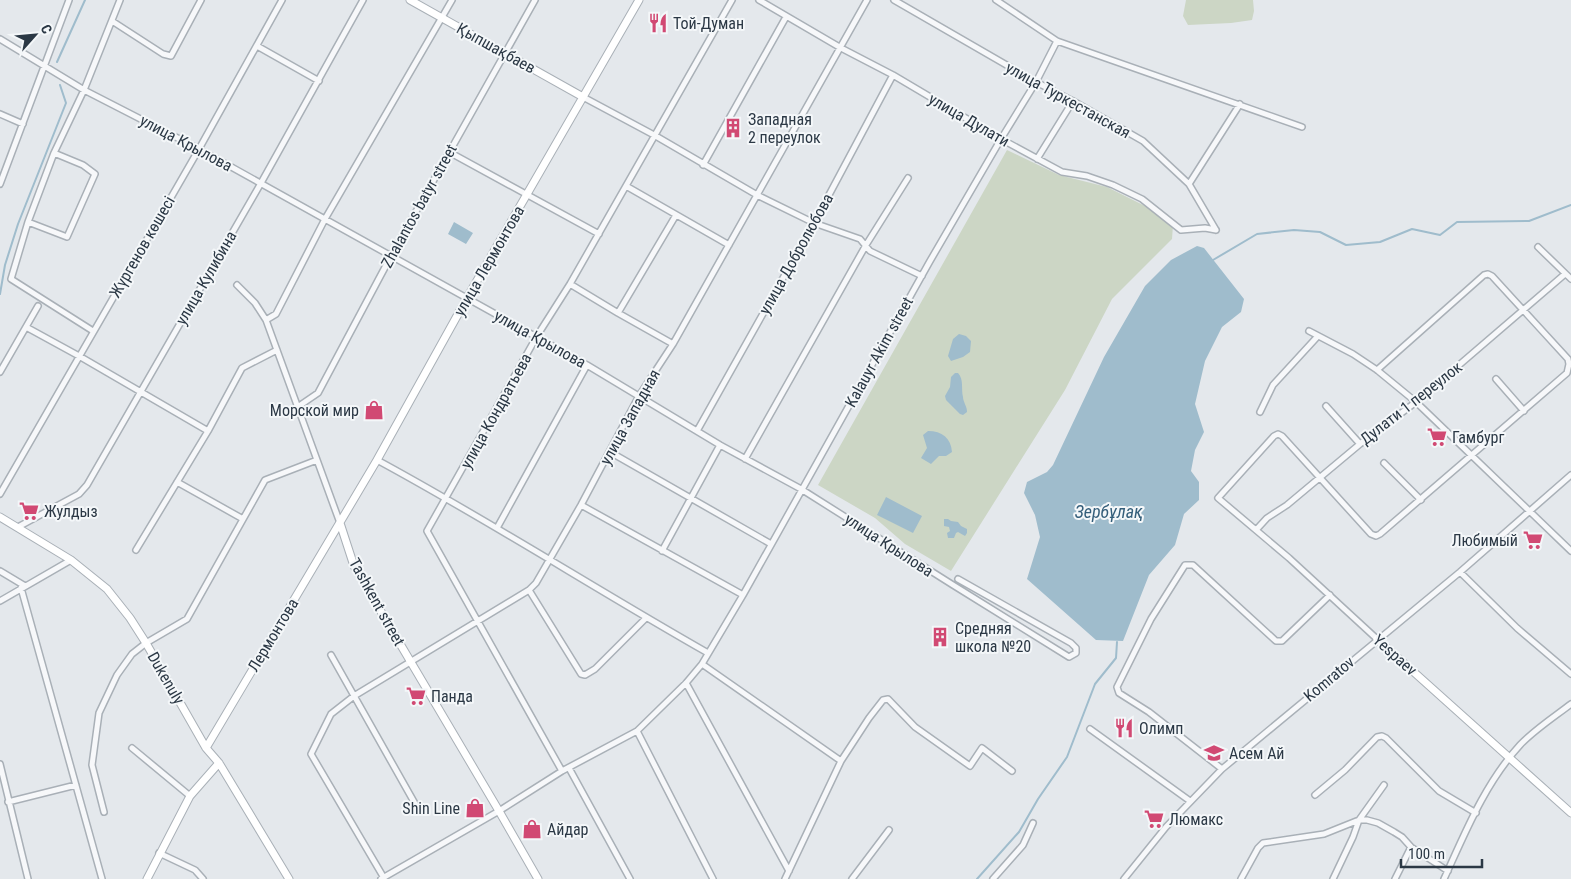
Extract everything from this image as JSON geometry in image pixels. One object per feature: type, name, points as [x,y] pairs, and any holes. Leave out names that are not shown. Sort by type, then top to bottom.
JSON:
[{"type":"street","points":[[0,184],[69,0]]},
{"type":"street","points":[[93,331],[11,280],[28,222],[54,153],[84,90],[120,0]]},
{"type":"street","points":[[112,21],[163,54],[171,56],[201,0]]},
{"type":"street","name":"Жүргенов көшесі","points":[[0,494],[199,149],[282,0]]},
{"type":"street","name":"улица Кулибина","points":[[18,527],[79,494],[87,485],[142,392],[364,0]]},
{"type":"street","name":"Қыпшақбаев","points":[[410,0],[583,97]]},
{"type":"street","points":[[266,320],[276,314],[325,219],[452,0]]},
{"type":"street","name":"Zhalantos batyr street","points":[[299,406],[318,393],[391,256],[535,0]]},
{"type":"street","name":"улица Лермонтова","points":[[340,523],[378,460],[468,298],[639,0]]},
{"type":"street","name":"улица Кондратьева","points":[[562,771],[427,531],[537,336],[570,284],[732,0]]},
{"type":"street","name":"улица Дулати","points":[[759,0],[1062,172],[1087,176],[1113,185],[1142,199],[1181,230],[1205,228],[1216,230]]},
{"type":"street","name":"улица Западная","points":[[382,878],[311,754],[331,714],[354,696],[529,590],[536,583],[640,396],[673,344],[867,0]]},
{"type":"street","name":"улица Туркестанская","points":[[894,0],[1143,142],[1189,184],[1216,230]]},
{"type":"street","points":[[996,0],[1057,41],[1240,104],[1302,128]]},
{"type":"street","points":[[703,165],[786,17]]},
{"type":"street","name":"улица Крылова","points":[[0,39],[84,90],[199,149],[588,365],[697,432],[801,489],[1070,657],[1076,654],[1076,648],[1071,643],[958,579]]},
{"type":"street","name":"Kalauyr Akim street","points":[[382,878],[562,771],[637,731],[686,683],[702,664],[772,544],[801,489],[922,276],[1036,82],[1057,41]]},
{"type":"street","points":[[257,46],[318,81]]},
{"type":"street","name":"улица Добролюбова","points":[[697,432],[814,223],[893,75]]},
{"type":"street","points":[[583,97],[757,195],[814,223],[854,236],[866,245],[870,251],[922,276]]},
{"type":"street","points":[[1037,158],[1073,101]]},
{"type":"street","points":[[1189,184],[1240,104]]},
{"type":"street","points":[[0,114],[22,124]]},
{"type":"street","points":[[449,152],[599,234]]},
{"type":"street","points":[[28,222],[67,237],[95,174],[83,165],[54,153]]},
{"type":"street","points":[[745,459],[866,245],[908,178]]},
{"type":"street","points":[[626,186],[729,245]]},
{"type":"street","points":[[618,314],[676,215]]},
{"type":"street","points":[[1538,247],[1571,279]]},
{"type":"street","points":[[1319,478],[1371,534],[1376,536],[1473,456],[1567,373],[1569,364],[1568,359],[1524,310],[1488,274],[1484,275],[1377,370]]},
{"type":"street","name":"Дулати 1 переулок","points":[[1256,530],[1267,518],[1287,506],[1360,444],[1416,402],[1565,274]]},
{"type":"street","points":[[570,284],[618,314],[673,344]]},
{"type":"street","name":"Tashkent street","points":[[237,285],[255,303],[266,320],[299,406],[354,566],[538,879]]},
{"type":"street","points":[[0,372],[38,306]]},
{"type":"street","points":[[26,327],[208,431]]},
{"type":"street","points":[[1309,331],[1353,354],[1377,370],[1416,402],[1571,551]]},
{"type":"street","points":[[1260,412],[1273,385],[1318,336]]},
{"type":"street","points":[[136,550],[208,431],[242,368],[277,350]]},
{"type":"street","points":[[497,528],[588,365]]},
{"type":"street","points":[[1496,379],[1524,411]]},
{"type":"street","points":[[1326,406],[1360,444]]},
{"type":"street","name":"Yespaev","points":[[1319,478],[1282,436],[1278,434],[1274,436],[1218,498],[1330,595],[1571,813]]},
{"type":"street","points":[[662,551],[720,445]]},
{"type":"street","points":[[610,452],[772,544]]},
{"type":"street","points":[[104,812],[92,765],[99,713],[117,675],[132,654],[146,643],[187,619],[265,480],[317,460]]},
{"type":"street","points":[[378,460],[447,498],[646,618],[708,653]]},
{"type":"street","points":[[1384,463],[1421,500]]},
{"type":"street","name":"Komratov","points":[[1124,879],[1166,827],[1222,769],[1460,572],[1571,475]]},
{"type":"street","points":[[177,482],[243,519]]},
{"type":"street","points":[[581,505],[743,595]]},
{"type":"street","name":"Dukenuly","points":[[0,517],[71,560],[108,589],[146,643],[206,748],[219,763],[289,879]]},
{"type":"street","name":"Лермонтова","points":[[206,748],[340,523]]},
{"type":"street","points":[[0,601],[71,560]]},
{"type":"street","points":[[1222,769],[1149,712],[1119,693],[1117,686],[1151,620],[1185,565],[1193,565],[1276,641],[1282,641],[1330,595]]},
{"type":"street","points":[[0,571],[23,587],[102,879]]},
{"type":"street","points":[[1460,572],[1517,628],[1571,674]]},
{"type":"street","points":[[529,590],[581,674],[585,675],[595,669],[646,618]]},
{"type":"street","points":[[331,655],[418,809]]},
{"type":"street","points":[[702,664],[841,761]]},
{"type":"street","points":[[686,683],[789,871]]},
{"type":"street","points":[[785,879],[841,761],[879,703],[888,699],[914,727],[970,766],[982,748],[1012,771]]},
{"type":"street","points":[[1444,879],[1482,800],[1509,757],[1522,743],[1571,704]]},
{"type":"street","points":[[1090,729],[1190,801]]},
{"type":"street","points":[[637,731],[713,879]]},
{"type":"street","points":[[1315,795],[1345,770],[1377,737],[1382,736],[1438,791],[1476,813]]},
{"type":"street","points":[[132,748],[190,796]]},
{"type":"street","points":[[147,879],[190,796],[219,763]]},
{"type":"street","points":[[0,764],[28,879]]},
{"type":"street","points":[[569,768],[630,879]]},
{"type":"street","points":[[8,802],[76,785]]},
{"type":"street","points":[[1333,879],[1354,837],[1359,820],[1384,785]]},
{"type":"street","points":[[1240,879],[1258,848],[1264,843],[1324,834],[1359,820],[1378,823],[1402,837],[1411,847],[1448,871]]},
{"type":"street","points":[[993,879],[1023,845],[1033,822]]},
{"type":"street","points":[[852,879],[889,830]]},
{"type":"street","points":[[1394,879],[1411,847]]},
{"type":"street","points":[[159,853],[195,870],[203,879]]},
{"type":"green space","points":[[1186,0],[1253,0],[1254,11],[1252,20],[1188,25],[1183,16]]},
{"type":"green space","points":[[1007,150],[1059,175],[1107,187],[1147,207],[1173,225],[1172,239],[1112,299],[1065,390],[951,571],[905,544],[875,518],[818,485]]},
{"type":"water","points":[[454,222],[473,233],[466,244],[448,234]]},
{"type":"water","name":"Зербұлақ","points":[[1197,246],[1204,248],[1244,299],[1241,312],[1222,327],[1205,361],[1195,404],[1204,432],[1195,450],[1191,471],[1199,482],[1199,500],[1184,514],[1175,545],[1149,575],[1123,641],[1096,640],[1027,579],[1040,537],[1035,515],[1024,493],[1027,482],[1047,472],[1053,465],[1104,357],[1145,286],[1171,260]]},
{"type":"water","points":[[959,334],[966,336],[971,341],[970,352],[963,357],[951,361],[948,356],[953,339]]},
{"type":"water","points":[[955,373],[960,375],[962,381],[963,399],[967,412],[963,415],[946,400],[945,396],[950,387],[951,377]]},
{"type":"water","points":[[928,431],[938,432],[945,436],[950,443],[952,452],[946,456],[939,456],[931,464],[921,458],[927,448],[923,435]]},
{"type":"water","points":[[886,497],[922,516],[913,533],[877,515]]},
{"type":"water","points":[[944,519],[958,522],[967,529],[965,536],[958,532],[954,538],[948,538],[947,533],[950,531],[949,527],[944,526]]},
{"type":"waterway","points":[[57,62],[85,0]]},
{"type":"waterway","points":[[0,294],[5,265],[18,224],[66,103],[60,85]]},
{"type":"waterway","points":[[1213,260],[1257,234],[1294,230],[1320,232],[1346,245],[1380,242],[1412,229],[1440,235],[1457,222],[1529,221],[1571,205]]},
{"type":"waterway","points":[[977,879],[1019,832],[1038,799],[1067,757],[1095,684],[1116,658],[1117,642]]},
{"type":"place","name":"Той-Думан","points":[[658,23]]},
{"type":"place","name":"Западная 2 переулок","points":[[733,128]]},
{"type":"place","name":"Морской мир","points":[[374,410]]},
{"type":"place","name":"Гамбург","points":[[1437,437]]},
{"type":"place","name":"Жулдыз","points":[[29,511]]},
{"type":"place","name":"Любимый","points":[[1533,540]]},
{"type":"place","name":"Средняя школа №20","points":[[940,637]]},
{"type":"place","name":"Панда","points":[[416,696]]},
{"type":"place","name":"Олимп","points":[[1124,728]]},
{"type":"place","name":"Асем Ай","points":[[1214,753]]},
{"type":"place","name":"Shin Line","points":[[475,808]]},
{"type":"place","name":"Люмакс","points":[[1154,819]]},
{"type":"place","name":"Айдар","points":[[532,829]]}]
